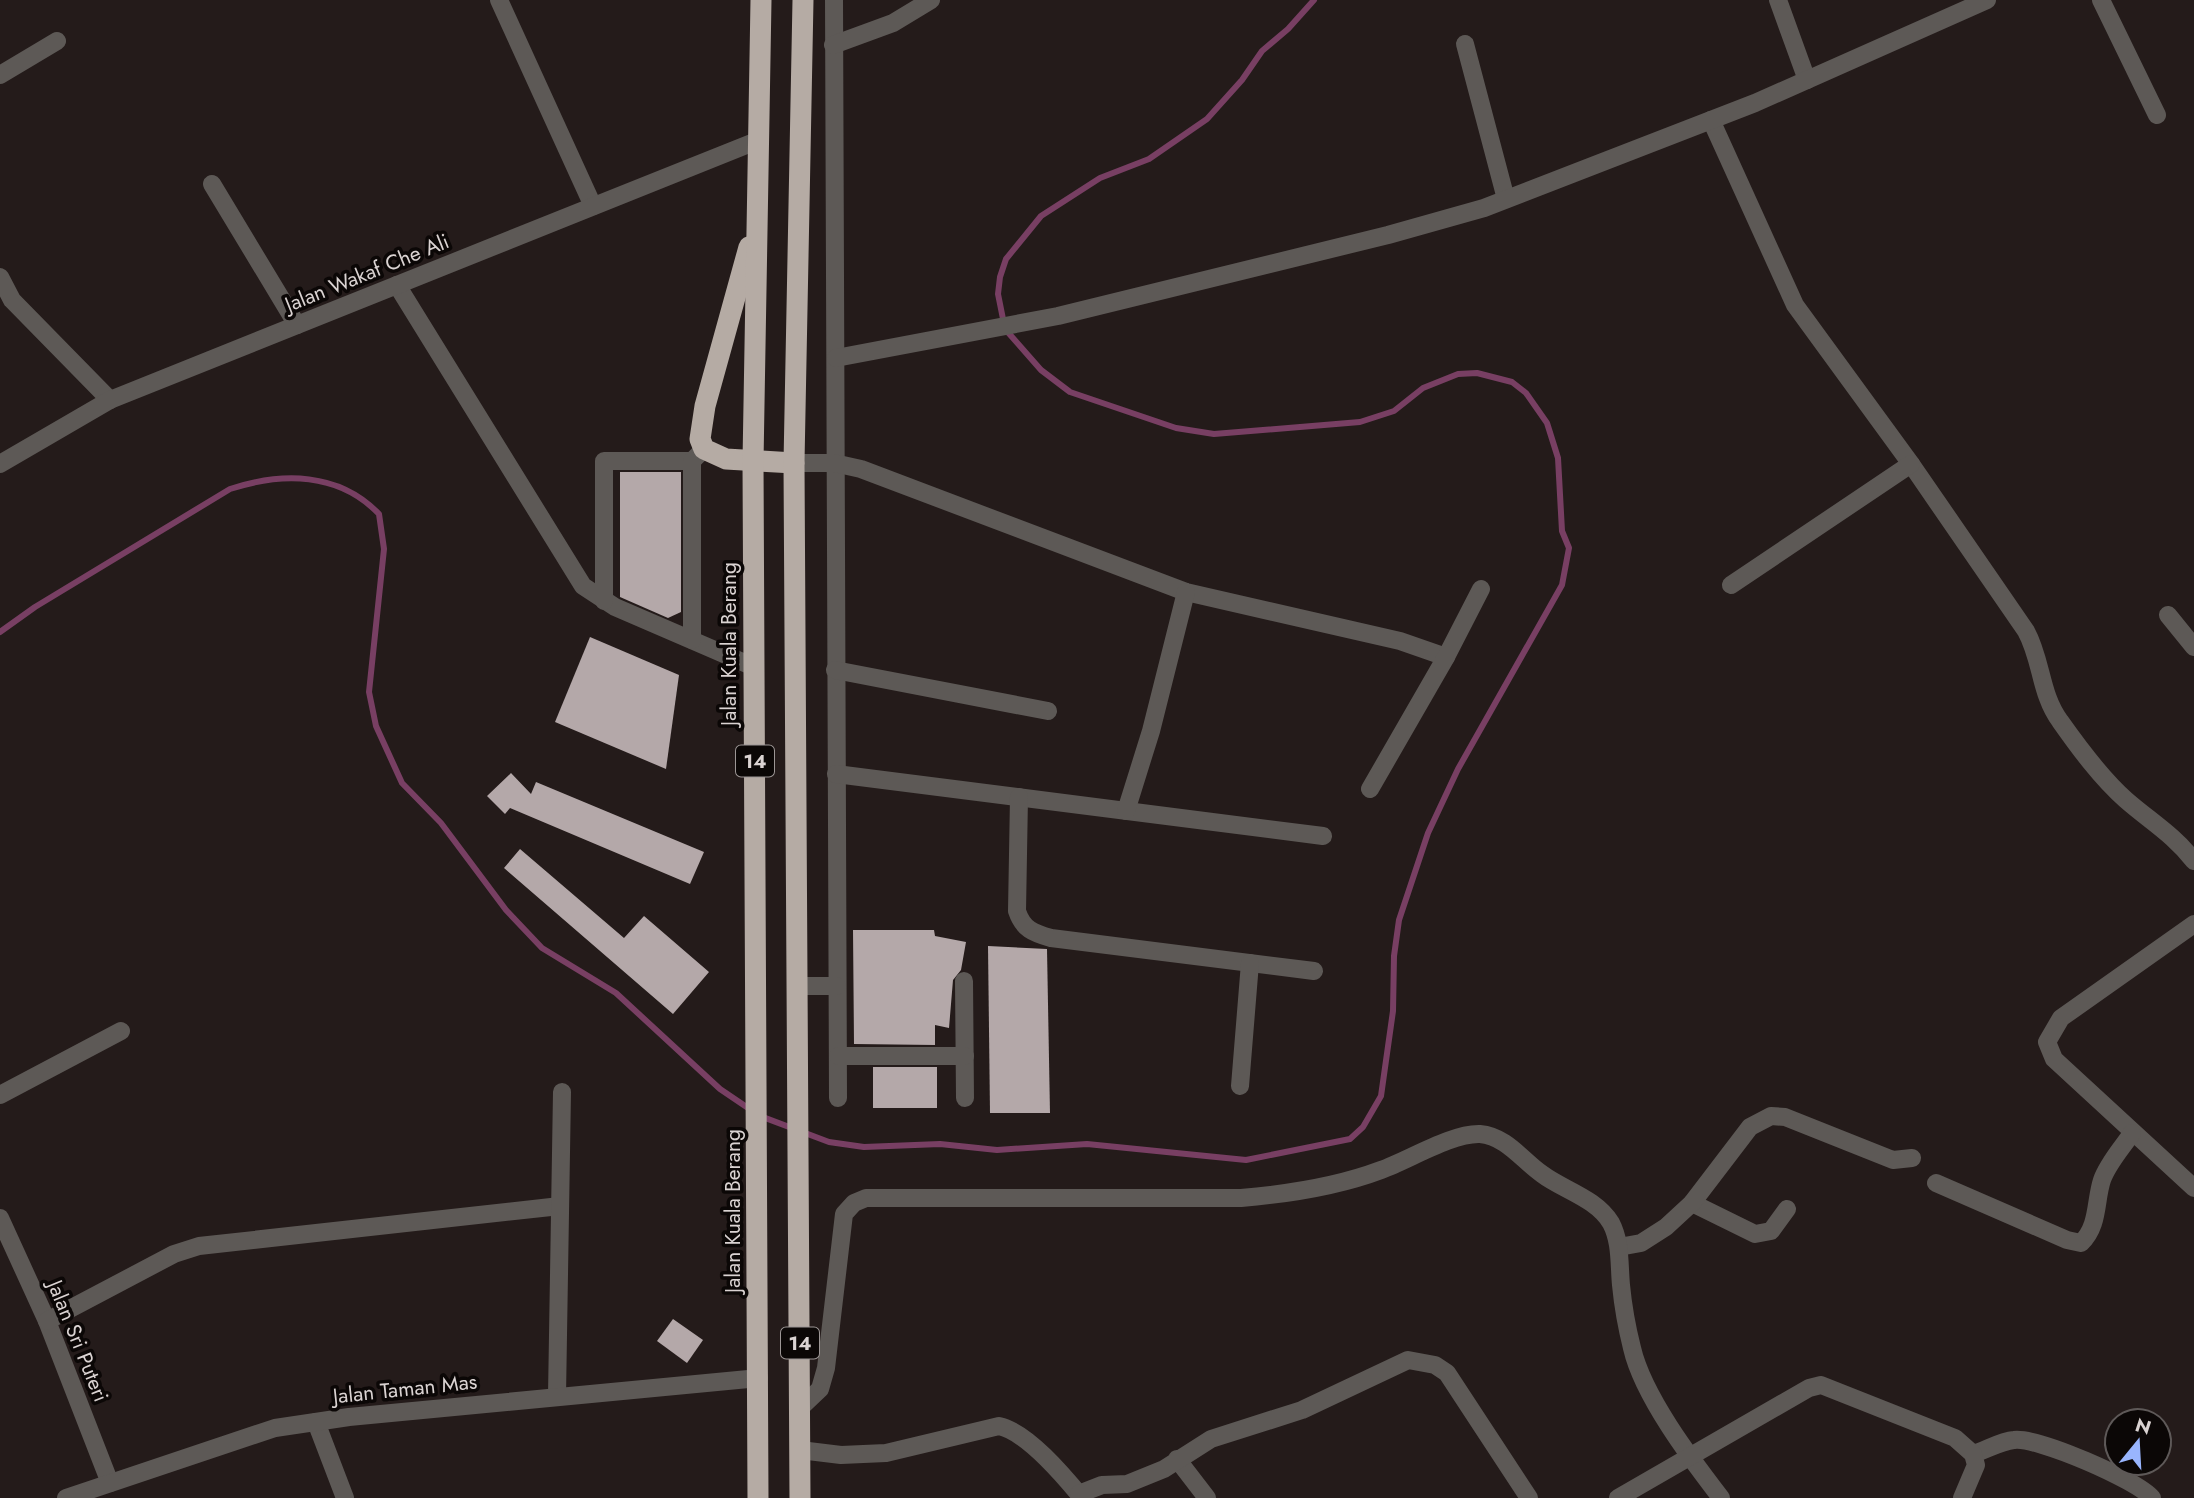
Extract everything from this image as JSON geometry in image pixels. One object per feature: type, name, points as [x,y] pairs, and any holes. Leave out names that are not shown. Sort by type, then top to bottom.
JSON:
[{"type":"highway","name":"Jalan Kuala Berang","points":[[758,1498],[753,462],[761,0]]},
{"type":"highway","name":"14","points":[[800,1498],[794,463],[803,0]]},
{"type":"highway","points":[[757,218],[701,423],[698,455],[753,462],[794,463]]},
{"type":"street","points":[[499,0],[593,206]]},
{"type":"street","points":[[834,0],[838,1098]]},
{"type":"street","points":[[833,45],[893,23],[931,0]]},
{"type":"street","points":[[1778,0],[1807,80]]},
{"type":"street","points":[[836,358],[1058,316],[1388,235],[1506,199],[1711,120],[1987,0]]},
{"type":"street","points":[[2101,0],[2157,116]]},
{"type":"street","points":[[0,75],[57,41]]},
{"type":"street","points":[[1465,44],[1506,199]]},
{"type":"street","points":[[1711,120],[1795,306],[1911,464],[2026,631],[2036,651],[2043,690],[2060,721],[2113,787],[2177,839],[2194,861]]},
{"type":"street","name":"Jalan Wakaf Che Ali","points":[[0,464],[110,400],[759,140]]},
{"type":"street","points":[[212,184],[297,325]]},
{"type":"street","points":[[0,276],[12,300],[110,400]]},
{"type":"street","points":[[397,285],[583,586],[604,601],[754,667]]},
{"type":"street","points":[[604,601],[604,461],[698,455],[692,640]]},
{"type":"street","points":[[794,463],[834,463],[861,469],[1186,592],[1400,641],[1446,657]]},
{"type":"street","points":[[1731,585],[1911,464]]},
{"type":"street","points":[[1370,789],[1446,657],[1480,589]]},
{"type":"street","points":[[1126,811],[1152,731],[1186,592]]},
{"type":"street","points":[[2168,615],[2194,647]]},
{"type":"street","points":[[835,670],[1048,711]]},
{"type":"street","points":[[836,774],[1323,836]]},
{"type":"street","points":[[1019,797],[1017,911],[1022,925],[1051,938],[1314,971]]},
{"type":"street","points":[[2194,924],[2061,1018],[2046,1042],[2054,1059],[2194,1188]]},
{"type":"street","points":[[1240,1086],[1250,963]]},
{"type":"street","points":[[964,981],[965,1098]]},
{"type":"street","points":[[797,986],[837,986]]},
{"type":"street","points":[[0,1095],[121,1031]]},
{"type":"street","points":[[838,1056],[965,1056]]},
{"type":"street","points":[[557,1396],[562,1092]]},
{"type":"street","points":[[1619,1247],[1651,1239],[1692,1203],[1750,1127],[1771,1116],[1785,1117],[1893,1160],[1912,1158]]},
{"type":"street","points":[[1937,1183],[2067,1240],[2081,1242],[2087,1237],[2098,1209],[2105,1174],[2132,1133]]},
{"type":"street","points":[[800,1408],[820,1389],[826,1368],[844,1214],[854,1203],[866,1198],[1241,1198],[1285,1194],[1380,1171],[1463,1136],[1481,1134],[1496,1138],[1540,1173],[1582,1196],[1609,1219],[1619,1247],[1632,1350],[1647,1387],[1690,1457],[1721,1498]]},
{"type":"street","points":[[1692,1203],[1755,1234],[1771,1231],[1787,1209]]},
{"type":"street","points":[[47,1321],[174,1254],[199,1246],[560,1206]]},
{"type":"street","name":"Jalan Sri Puteri","points":[[0,1218],[47,1321],[110,1483]]},
{"type":"street","points":[[800,1451],[841,1455],[886,1453],[999,1426],[1011,1428],[1023,1437],[1080,1496],[1102,1485],[1127,1484],[1164,1469],[1211,1440],[1302,1410],[1408,1360],[1419,1360],[1434,1365],[1452,1379],[1529,1498]]},
{"type":"street","name":"Jalan Taman Mas","points":[[66,1498],[275,1428],[557,1396],[759,1378]]},
{"type":"street","points":[[1618,1498],[1810,1388],[1821,1385],[1955,1438],[1973,1454],[1976,1465],[1962,1498]]},
{"type":"street","points":[[316,1422],[345,1498]]},
{"type":"street","points":[[1973,1454],[2014,1440],[2033,1441],[2092,1464],[2152,1498]]},
{"type":"street","points":[[1177,1460],[1207,1498]]},
{"type":"building","points":[[620,472],[681,472],[681,612],[668,618],[620,597]]},
{"type":"building","points":[[590,637],[679,675],[666,769],[555,722]]},
{"type":"building","points":[[511,773],[531,794],[536,782],[704,852],[690,884],[510,808],[505,814],[487,796]]},
{"type":"building","points":[[520,849],[624,938],[644,916],[709,972],[673,1014],[504,868]]},
{"type":"building","points":[[853,930],[934,930],[935,936],[966,942],[961,970],[953,980],[949,1028],[935,1025],[935,1045],[854,1044]]},
{"type":"building","points":[[988,946],[1047,949],[1050,1113],[990,1113]]},
{"type":"building","points":[[873,1067],[937,1067],[937,1108],[873,1108]]},
{"type":"building","points":[[673,1319],[703,1340],[687,1363],[657,1341]]},
{"type":"waterway","points":[[760,1116],[829,1142],[864,1147],[940,1144],[997,1150],[1087,1144],[1246,1160],[1350,1139],[1363,1127],[1381,1096],[1393,1011],[1394,956],[1399,920],[1428,833],[1458,769],[1562,585],[1569,548],[1562,531],[1558,458],[1547,423],[1526,393],[1512,382],[1477,373],[1458,374],[1423,388],[1394,411],[1360,422],[1214,434],[1176,428],[1070,392],[1041,370],[1005,329],[998,294],[1006,259],[1041,216],[1100,178],[1149,159],[1207,119],[1242,80],[1262,51],[1288,29],[1314,0]]},
{"type":"waterway","points":[[0,632],[35,607],[230,489],[270,480],[309,479],[328,483],[363,500],[379,514],[384,549],[369,692],[376,726],[402,783],[441,823],[506,910],[542,948],[616,993],[720,1089],[751,1110]]}]
